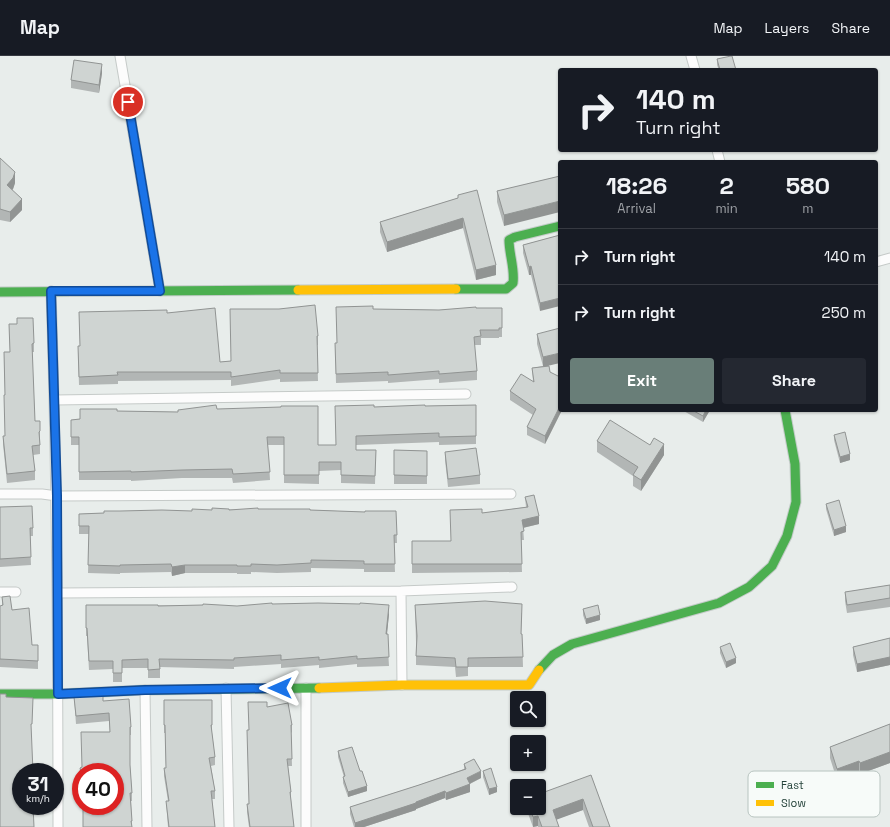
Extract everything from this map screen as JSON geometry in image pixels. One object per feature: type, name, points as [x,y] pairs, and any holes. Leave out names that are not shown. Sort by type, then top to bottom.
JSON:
[{"type":"street","points":[[120,56],[160,291]]},
{"type":"street","points":[[691,56],[694,68]]},
{"type":"street","points":[[0,292],[506,289],[512,283],[514,276],[509,249],[509,240],[515,237],[558,226]]},
{"type":"street","points":[[878,261],[890,258]]},
{"type":"street","points":[[51,291],[57,496],[58,827]]},
{"type":"street","points":[[55,400],[466,394]]},
{"type":"street","points":[[0,694],[58,694],[145,690],[402,685],[529,685],[540,669],[553,655],[572,644],[719,603],[749,587],[772,566],[787,536],[796,502],[796,464],[785,412]]},
{"type":"street","points":[[0,494],[42,494],[57,496],[510,494]]},
{"type":"street","points":[[57,593],[401,591],[512,587]]},
{"type":"street","points":[[401,591],[402,685]]},
{"type":"street","points":[[0,592],[16,592]]},
{"type":"street","points":[[226,688],[229,827]]},
{"type":"street","points":[[306,688],[306,827]]},
{"type":"street","points":[[145,690],[147,827]]},
{"type":"building","points":[[732,56],[735,68],[719,68],[717,59]]},
{"type":"building","points":[[74,60],[102,64],[99,85],[71,80]]},
{"type":"building","points":[[0,158],[15,172],[13,178],[7,185],[22,199],[10,212],[0,209]]},
{"type":"building","points":[[558,176],[558,202],[504,215],[497,191]]},
{"type":"building","points":[[477,190],[496,265],[476,270],[463,218],[387,242],[380,222],[458,198],[458,195]]},
{"type":"building","points":[[558,236],[558,298],[540,303],[531,266],[529,267],[523,245]]},
{"type":"building","points":[[315,305],[318,336],[318,373],[280,373],[280,370],[231,377],[231,372],[117,372],[118,375],[79,377],[79,312],[167,310],[167,313],[215,308],[220,362],[231,361],[230,309],[279,309]]},
{"type":"building","points":[[373,306],[373,309],[439,310],[476,307],[502,308],[502,328],[499,328],[499,330],[480,330],[481,336],[474,337],[477,371],[439,374],[439,371],[388,375],[388,372],[336,374],[336,307]]},
{"type":"building","points":[[17,318],[33,318],[34,343],[32,344],[35,421],[40,421],[40,445],[32,446],[35,471],[7,474],[3,436],[5,436],[4,352],[10,352],[9,324],[17,324]]},
{"type":"building","points":[[558,329],[558,353],[543,357],[537,334]]},
{"type":"building","points":[[549,366],[550,372],[558,376],[558,410],[545,436],[527,427],[536,409],[510,391],[521,374],[534,382],[532,368]]},
{"type":"building","points":[[216,405],[217,409],[318,406],[318,445],[336,445],[335,406],[374,405],[374,407],[476,405],[476,436],[439,437],[439,433],[356,436],[356,450],[376,450],[375,476],[341,475],[341,462],[319,462],[319,475],[284,475],[284,437],[267,437],[270,472],[233,474],[232,469],[79,472],[79,437],[71,437],[71,420],[80,419],[80,409],[178,412],[178,410]]},
{"type":"building","points":[[696,412],[705,412],[703,416]]},
{"type":"building","points":[[610,420],[650,445],[654,438],[664,444],[641,480],[633,475],[638,467],[597,441]]},
{"type":"building","points":[[845,432],[850,454],[840,457],[834,435]]},
{"type":"building","points":[[476,448],[480,475],[448,479],[445,452]]},
{"type":"building","points":[[394,450],[427,451],[427,476],[394,475]]},
{"type":"building","points":[[534,495],[539,516],[522,520],[524,531],[521,532],[522,564],[412,564],[412,541],[451,541],[450,510],[482,509],[482,513],[528,507],[525,497]]},
{"type":"building","points":[[839,500],[846,526],[834,530],[826,504]]},
{"type":"building","points":[[32,506],[33,528],[30,528],[31,557],[0,559],[0,507]]},
{"type":"building","points":[[212,508],[229,510],[258,508],[365,512],[396,511],[397,535],[394,535],[395,564],[364,564],[364,561],[311,560],[311,563],[277,565],[251,564],[251,566],[185,565],[172,567],[171,564],[120,566],[88,565],[89,526],[79,526],[79,514],[104,513],[104,511],[192,511],[192,509],[212,510]]},
{"type":"building","points":[[890,585],[890,598],[847,605],[845,592]]},
{"type":"building","points":[[10,596],[12,610],[29,608],[32,645],[38,645],[38,661],[0,659],[0,606],[3,605],[2,597]]},
{"type":"building","points":[[485,601],[522,604],[521,634],[523,657],[468,658],[468,667],[456,667],[455,658],[416,656],[417,636],[415,605]]},
{"type":"building","points":[[272,603],[360,603],[389,605],[386,634],[388,634],[389,657],[357,659],[357,656],[319,660],[319,657],[281,660],[281,655],[234,658],[234,660],[159,659],[160,669],[148,670],[148,659],[122,660],[122,673],[113,673],[113,661],[89,661],[86,628],[86,605],[158,606],[203,604],[237,606]]},
{"type":"building","points":[[598,605],[600,615],[586,619],[583,609]]},
{"type":"building","points":[[890,638],[890,657],[857,664],[853,647]]},
{"type":"building","points":[[730,643],[736,658],[726,662],[720,647]]},
{"type":"building","points":[[0,694],[6,694],[6,697],[33,698],[31,724],[33,763],[12,763],[12,815],[33,815],[34,827],[0,827]]},
{"type":"building","points":[[103,694],[103,701],[129,699],[131,727],[130,765],[132,793],[130,793],[132,827],[83,827],[83,815],[124,815],[124,763],[82,763],[81,732],[110,732],[109,713],[76,716],[74,697]]},
{"type":"building","points":[[164,700],[212,700],[211,725],[215,757],[209,758],[215,791],[211,791],[215,827],[169,827],[166,801],[169,801],[164,768],[166,768]]},
{"type":"building","points":[[248,702],[267,702],[267,707],[288,703],[292,725],[292,759],[287,759],[294,827],[250,827],[247,804],[249,804],[247,730],[249,730]]},
{"type":"building","points":[[890,724],[890,752],[860,763],[859,761],[837,769],[830,747]]},
{"type":"building","points":[[352,747],[367,786],[348,792],[343,777],[345,776],[338,751]]},
{"type":"building","points":[[474,759],[481,771],[467,778],[470,784],[446,793],[445,791],[416,803],[355,823],[350,807],[466,769],[464,764]]},
{"type":"building","points":[[491,768],[497,787],[489,789],[483,771]]},
{"type":"building","points":[[591,775],[610,827],[593,827],[583,799],[553,810],[559,827],[542,827],[538,816],[533,817],[532,815],[546,815],[546,791]]},
{"type":"traffic: fast","points":[[456,289],[506,289],[513,283],[513,267],[509,240],[515,237],[558,226]]},
{"type":"traffic: fast","points":[[0,292],[298,290]]},
{"type":"traffic: fast","points":[[539,670],[553,655],[572,644],[719,603],[749,587],[772,566],[787,536],[796,502],[795,464],[785,412]]},
{"type":"traffic: fast","points":[[0,694],[58,694],[145,690],[319,688]]},
{"type":"traffic: slow","points":[[298,290],[456,289]]},
{"type":"traffic: slow","points":[[319,688],[402,685],[529,685],[539,670]]},
{"type":"route","points":[[128,102],[160,291],[51,291],[57,496],[58,694],[145,690],[280,688]]}]
